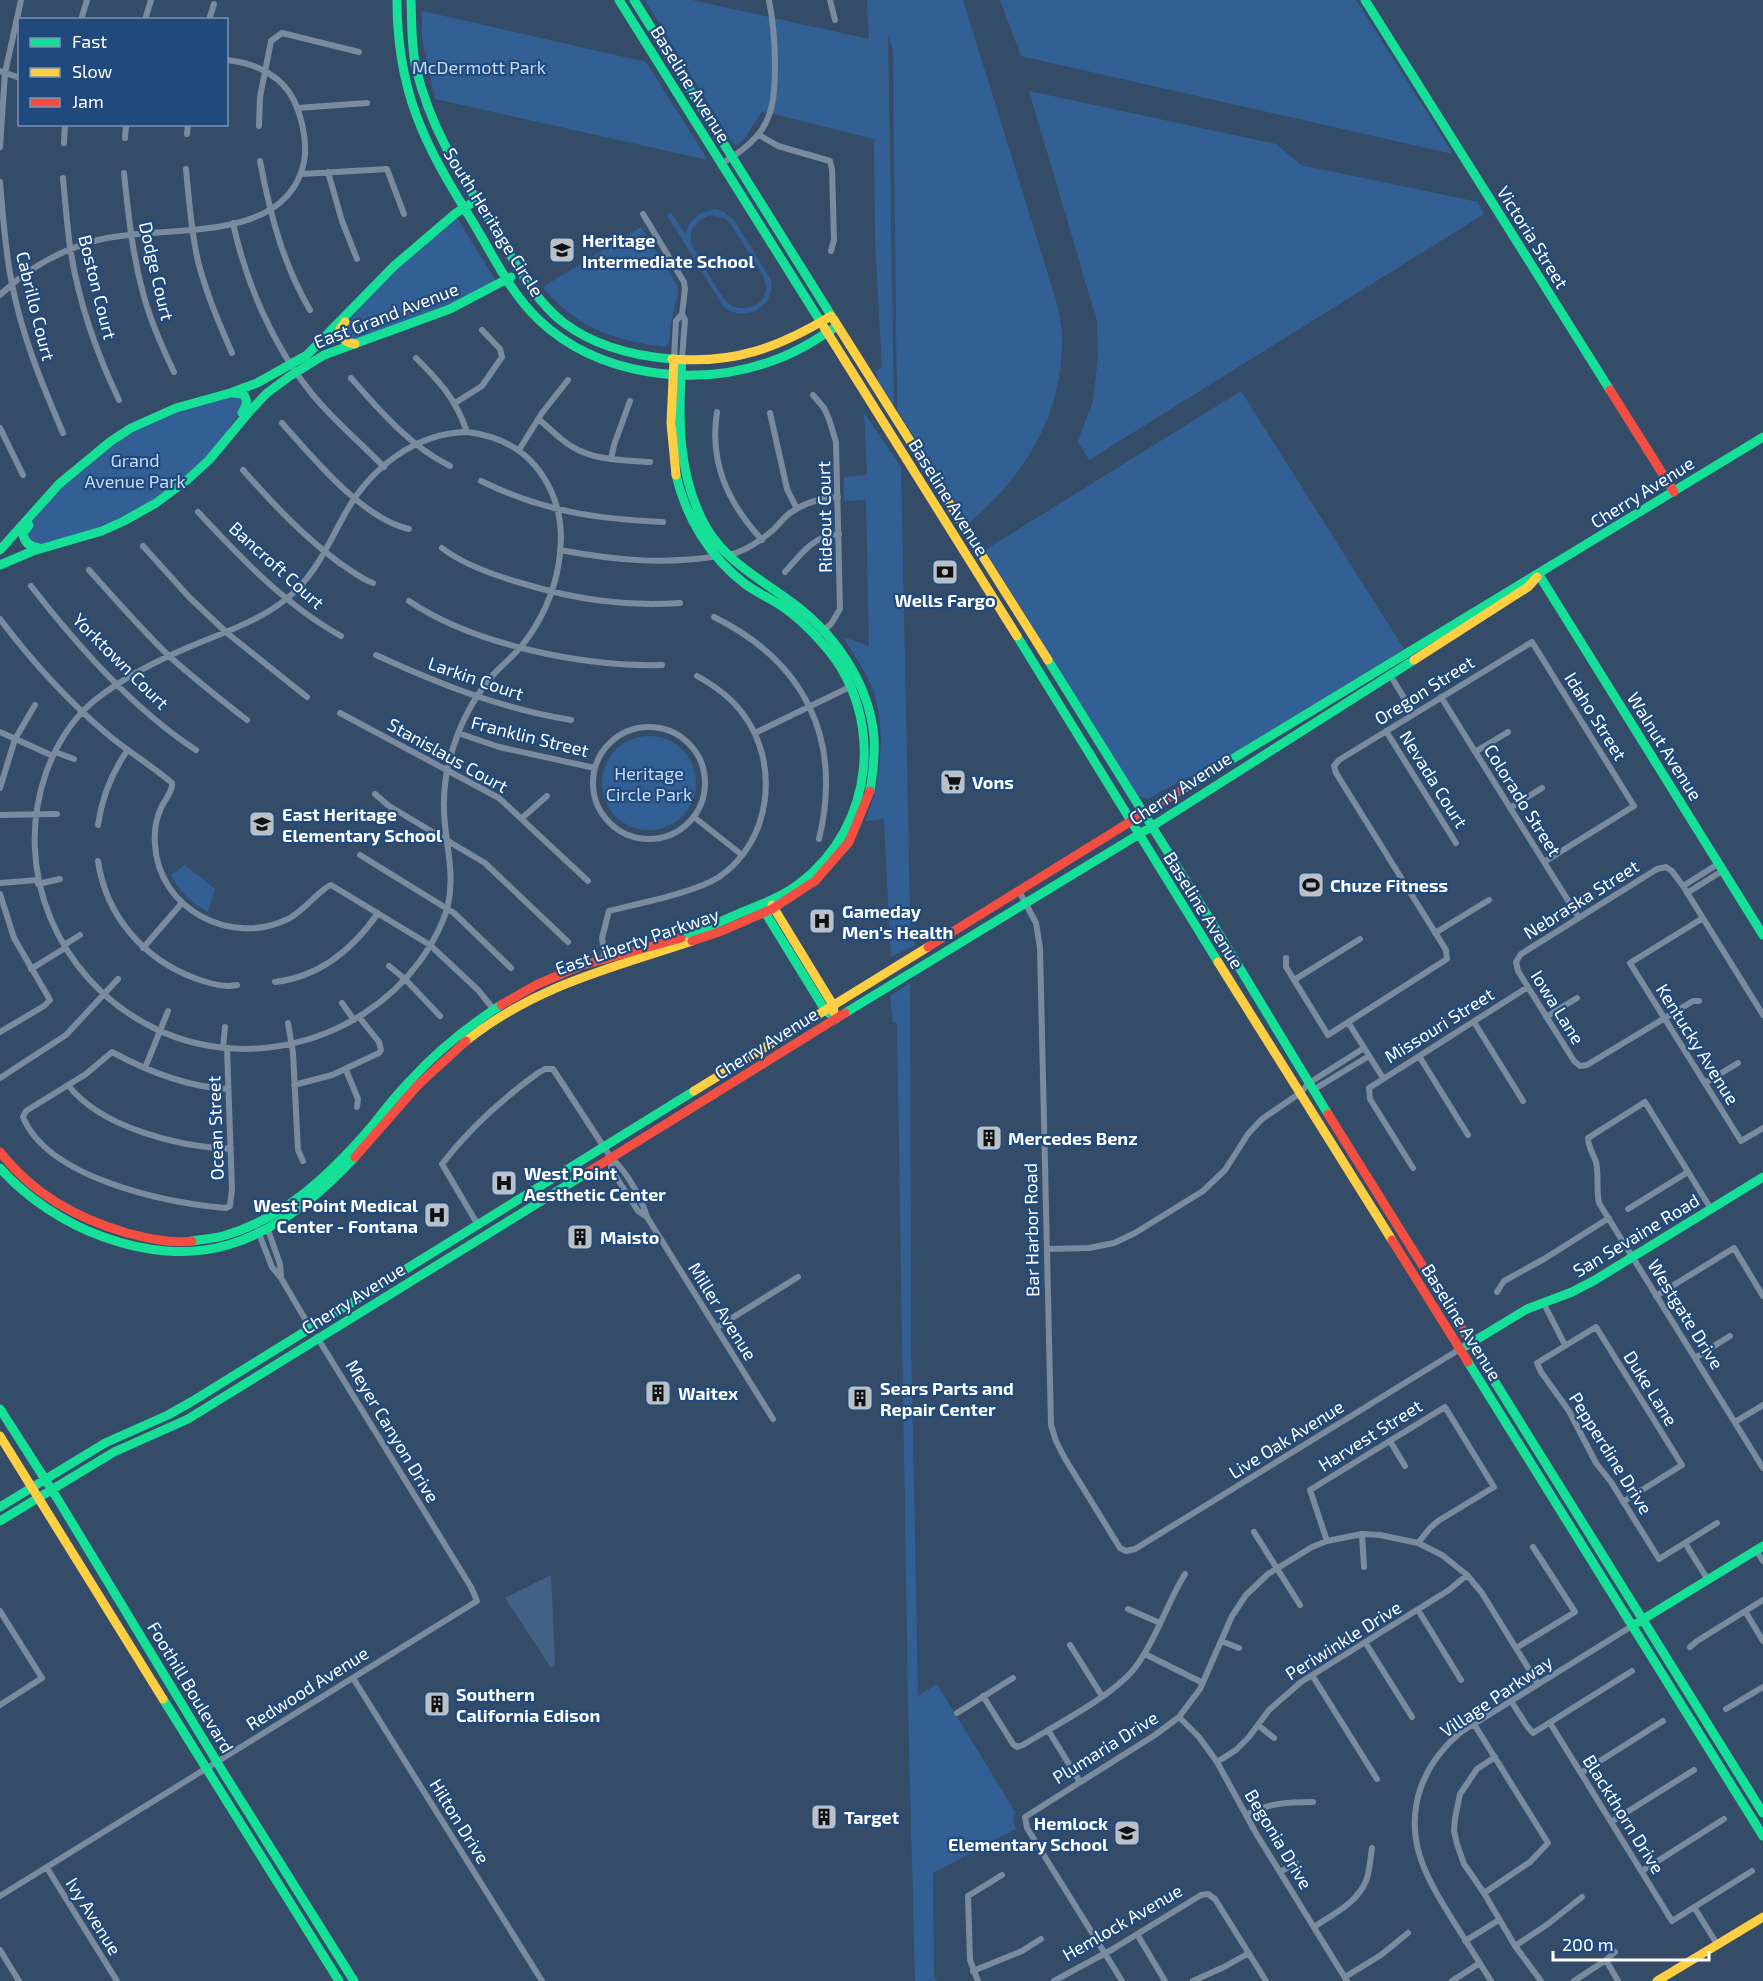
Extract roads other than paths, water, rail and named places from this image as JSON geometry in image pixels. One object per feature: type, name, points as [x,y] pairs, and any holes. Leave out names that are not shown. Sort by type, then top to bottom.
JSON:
[{"type":"main road","name":"South Heritage Circle","points":[[397,0],[400,57],[411,104],[433,156],[523,302],[540,321],[573,346],[625,366],[677,374],[716,374],[760,366],[793,353],[837,326]]},
{"type":"main road","name":"South Heritage Circle","points":[[411,0],[415,59],[428,109],[445,148],[544,304],[578,332],[615,348],[678,359],[716,360],[748,355],[782,343],[831,315]]},
{"type":"main road","name":"Baseline Avenue","points":[[619,0],[1763,1836]]},
{"type":"main road","name":"Baseline Avenue","points":[[634,0],[1763,1813]]},
{"type":"main road","name":"Victoria Street","points":[[1365,0],[1674,492]]},
{"type":"main road","points":[[0,550],[59,484],[81,463],[121,434],[176,408],[230,393],[293,368],[415,246],[477,200]]},
{"type":"main road","name":"East Grand Avenue","points":[[0,565],[40,548],[93,534],[122,522],[151,506],[192,476],[259,401],[293,368],[450,309],[521,271]]},
{"type":"main road","points":[[355,305],[339,332],[345,341],[355,344]]},
{"type":"main road","name":"East Liberty Parkway","points":[[0,1168],[21,1190],[52,1213],[91,1231],[133,1245],[171,1251],[205,1250],[234,1244],[262,1227],[336,1163],[418,1071],[456,1036],[496,1013],[605,963],[683,946],[767,906],[799,894],[828,869],[849,842],[864,811],[874,772],[874,741],[869,708],[856,684],[833,656],[821,634],[799,608],[722,556],[693,522],[677,481],[670,424],[678,359]]},
{"type":"main road","points":[[230,393],[243,394],[248,402],[237,419],[235,428]]},
{"type":"main road","name":"Cherry Avenue","points":[[0,1507],[105,1443],[179,1409],[1143,814],[1763,437]]},
{"type":"main road","points":[[34,512],[32,522],[23,533],[23,537],[29,546],[40,548]]},
{"type":"main road","name":"Cherry Avenue","points":[[0,1521],[114,1452],[188,1419],[1025,902],[1151,827],[1528,587],[1539,575]]},
{"type":"main road","name":"Walnut Avenue","points":[[1539,575],[1763,935]]},
{"type":"main road","points":[[767,906],[836,1019]]},
{"type":"main road","name":"East Liberty Parkway","points":[[0,1152],[23,1180],[53,1203],[76,1215],[126,1234],[162,1242],[199,1242],[262,1227]]},
{"type":"main road","name":"San Sevaine Road","points":[[1460,1349],[1510,1318],[1543,1302],[1572,1292],[1763,1177]]},
{"type":"main road","name":"Foothill Boulevard","points":[[0,1409],[354,1981]]},
{"type":"main road","name":"Foothill Boulevard","points":[[0,1436],[339,1981]]},
{"type":"main road","points":[[1632,1626],[1760,1548]]},
{"type":"main road","points":[[1657,1981],[1763,1917]]},
{"type":"street","points":[[0,147],[3,72],[21,0]]},
{"type":"street","points":[[82,18],[87,0]]},
{"type":"street","points":[[146,18],[151,0]]},
{"type":"street","points":[[721,164],[746,148],[759,135],[770,114],[775,90],[774,42],[769,0]]},
{"type":"street","points":[[830,0],[834,20]]},
{"type":"street","points":[[209,18],[214,4]]},
{"type":"street","points":[[259,126],[260,97],[265,70],[271,41],[276,36],[282,33],[359,51]]},
{"type":"street","points":[[0,295],[40,263],[71,248],[100,239],[130,234],[192,230],[250,219],[269,211],[287,197],[301,174],[305,155],[297,108],[289,92],[278,79],[265,70],[228,60]]},
{"type":"street","points":[[3,72],[18,77]]},
{"type":"street","points":[[297,108],[368,103]]},
{"type":"street","points":[[64,143],[65,126]]},
{"type":"street","points":[[125,138],[126,126]]},
{"type":"street","points":[[187,134],[188,126]]},
{"type":"street","points":[[759,135],[787,150],[827,159],[832,164],[834,240],[831,251]]},
{"type":"street","points":[[260,161],[269,211],[296,286],[310,310]]},
{"type":"street","points":[[186,169],[192,230],[198,262],[212,306],[232,353]]},
{"type":"street","points":[[301,174],[387,169],[404,214]]},
{"type":"street","points":[[328,172],[342,221],[357,259]]},
{"type":"street","name":"Dodge Court","points":[[124,173],[130,234],[142,289],[157,336],[174,372]]},
{"type":"street","name":"Boston Court","points":[[63,178],[71,248],[85,313],[106,373],[119,400]]},
{"type":"street","name":"Cabrillo Court","points":[[0,182],[4,235],[12,284],[24,332],[38,375],[63,433]]},
{"type":"street","points":[[643,214],[682,278],[685,289],[682,314],[685,320],[678,359]]},
{"type":"street","points":[[232,223],[252,286],[293,368],[332,417],[384,467]]},
{"type":"street","points":[[455,403],[482,386],[501,357],[500,350],[482,330]]},
{"type":"street","points":[[416,358],[444,387],[455,403],[467,432]]},
{"type":"street","points":[[351,378],[383,413],[416,443],[433,457],[450,466]]},
{"type":"street","points":[[519,450],[538,419],[568,380]]},
{"type":"street","name":"Rideout Court","points":[[813,396],[824,408],[834,434],[837,451],[840,609],[831,624],[821,634]]},
{"type":"street","points":[[611,459],[630,401]]},
{"type":"street","points":[[717,412],[715,439],[723,484],[743,518],[762,540]]},
{"type":"street","points":[[770,413],[787,489],[797,509]]},
{"type":"street","points":[[538,419],[575,448],[592,455],[650,462]]},
{"type":"street","points":[[282,423],[319,464],[355,498],[385,520],[409,529]]},
{"type":"street","points":[[0,428],[23,475]]},
{"type":"street","points":[[467,432],[495,438],[519,450],[533,464],[550,489],[557,509],[560,550],[551,592],[538,624],[477,697],[458,733],[447,770],[444,809],[451,875],[447,909],[430,945],[405,979],[386,998],[356,1019],[328,1034],[292,1044],[260,1049],[225,1049],[160,1031],[128,1014],[104,995],[80,970],[64,947],[50,918],[38,882],[35,848],[36,814],[40,794],[54,754],[72,723],[82,711],[118,684],[169,656],[227,633],[287,599],[302,585],[326,552],[355,498],[384,467],[416,443],[440,435],[467,432]]},
{"type":"street","points":[[243,470],[282,514],[326,552],[373,584]]},
{"type":"street","points":[[482,482],[511,495],[557,509],[610,519],[663,522]]},
{"type":"street","points":[[560,550],[641,561],[676,561],[722,556],[740,551],[762,540],[788,514],[797,509],[813,501],[838,497]]},
{"type":"street","name":"Bancroft Court","points":[[198,512],[241,558],[287,599],[341,636]]},
{"type":"street","points":[[784,572],[813,542],[828,534],[839,534]]},
{"type":"street","points":[[144,546],[189,597],[227,633],[307,698]]},
{"type":"street","points":[[442,548],[454,558],[497,576],[580,599],[623,604],[680,603]]},
{"type":"street","points":[[90,570],[126,613],[169,656],[210,692],[247,720]]},
{"type":"street","name":"Yorktown Court","points":[[31,586],[86,652],[118,684],[177,738],[196,750]]},
{"type":"street","points":[[409,601],[467,630],[521,647],[589,662],[662,665]]},
{"type":"street","points":[[714,617],[746,634],[772,656],[796,684],[809,706],[819,729],[827,770],[827,798],[819,839]]},
{"type":"street","points":[[0,619],[48,678],[82,711],[128,751],[172,783],[172,790],[158,814],[154,842],[161,872],[168,886],[182,903],[202,917],[216,923],[238,928],[260,928],[296,915],[331,885],[430,945],[478,990],[496,1013]]},
{"type":"street","name":"Oregon Street","points":[[1435,933],[1336,773],[1334,766],[1339,760],[1532,642]]},
{"type":"street","name":"Idaho Street","points":[[1532,642],[1635,806],[1544,862]]},
{"type":"street","name":"Larkin Court","points":[[376,655],[426,678],[477,697],[571,720]]},
{"type":"street","points":[[1390,675],[1414,714]]},
{"type":"street","points":[[605,963],[602,939],[609,911],[708,883],[733,866],[742,855],[756,833],[762,816],[766,792],[764,758],[755,733],[730,698],[697,676]]},
{"type":"street","points":[[755,733],[856,684]]},
{"type":"street","name":"Colorado Street","points":[[1441,697],[1579,918]]},
{"type":"street","points":[[0,788],[15,739],[35,705]]},
{"type":"street","name":"Stanislaus Court","points":[[340,713],[493,794],[522,818],[588,881]]},
{"type":"street","points":[[648,727],[672,732],[691,746],[703,770],[704,792],[701,805],[694,817],[682,830],[661,838],[642,839],[623,833],[607,820],[597,805],[593,787],[595,768],[605,749],[624,733],[648,727]]},
{"type":"street","name":"Nevada Court","points":[[1386,731],[1456,843]]},
{"type":"street","points":[[0,732],[54,754],[74,759]]},
{"type":"street","points":[[1475,752],[1508,732]]},
{"type":"street","name":"Franklin Street","points":[[458,733],[499,747],[595,768]]},
{"type":"street","points":[[98,825],[106,789],[116,767],[128,751]]},
{"type":"street","points":[[1510,808],[1542,788]]},
{"type":"street","points":[[375,794],[389,806],[496,872],[568,942]]},
{"type":"street","points":[[522,818],[547,796]]},
{"type":"street","points":[[0,815],[57,814]]},
{"type":"street","points":[[694,817],[742,855]]},
{"type":"street","points":[[360,855],[447,909],[511,968]]},
{"type":"street","points":[[98,861],[104,888],[112,908],[124,927],[143,948],[161,962],[187,975],[218,985],[237,985]]},
{"type":"street","name":"Nebraska Street","points":[[1516,962],[1521,954],[1657,869],[1666,867],[1672,871],[1683,886]]},
{"type":"street","points":[[1720,867],[1683,886],[1763,1015]]},
{"type":"street","points":[[1687,893],[1720,867]]},
{"type":"street","points":[[0,883],[60,879]]},
{"type":"street","name":"Bar Harbor Road","points":[[1019,891],[1036,923],[1040,948],[1050,1404],[1053,1434],[1064,1457],[1118,1545],[1126,1551]]},
{"type":"street","points":[[0,894],[14,938],[30,969],[50,999],[44,1006],[0,1032]]},
{"type":"street","points":[[1286,958],[1286,967],[1328,1035],[1443,963],[1448,957],[1447,952],[1435,933],[1489,900]]},
{"type":"street","points":[[143,948],[182,903]]},
{"type":"street","points":[[275,982],[300,977],[331,962],[357,940],[378,913]]},
{"type":"street","name":"Kentucky Avenue","points":[[1702,918],[1630,963],[1741,1141],[1763,1128]]},
{"type":"street","points":[[30,969],[80,935]]},
{"type":"street","points":[[1294,980],[1360,939]]},
{"type":"street","name":"Iowa Lane","points":[[1516,962],[1516,968],[1546,1017],[1574,1061],[1580,1066],[1587,1065],[1664,1017]]},
{"type":"street","points":[[388,966],[405,979],[440,1016]]},
{"type":"street","points":[[0,1078],[66,1035],[118,979]]},
{"type":"street","name":"Missouri Street","points":[[1413,1168],[1370,1098],[1368,1090],[1383,1078],[1528,987]]},
{"type":"street","points":[[1546,1017],[1577,998]]},
{"type":"street","points":[[1664,1017],[1693,1001],[1699,1001]]},
{"type":"street","points":[[294,1085],[346,1070],[381,1050],[379,1042],[342,1003]]},
{"type":"street","points":[[145,1068],[168,1011]]},
{"type":"street","points":[[1348,1022],[1364,1048],[1366,1058],[1383,1078]]},
{"type":"street","points":[[1474,1022],[1523,1101]]},
{"type":"street","points":[[288,1023],[292,1044],[298,1150],[303,1161]]},
{"type":"street","name":"Ocean Street","points":[[68,1085],[23,1115],[32,1132],[46,1149],[98,1178],[131,1190],[167,1200],[208,1206],[230,1206],[231,1149],[225,1027]]},
{"type":"street","points":[[1311,1087],[1364,1048]]},
{"type":"street","points":[[228,1089],[186,1082],[145,1068],[112,1052],[93,1069],[68,1085],[78,1098],[92,1108],[140,1130],[185,1143],[231,1149]]},
{"type":"street","points":[[1419,1056],[1468,1135]]},
{"type":"street","points":[[1047,1249],[1089,1248],[1114,1243],[1135,1233],[1203,1191],[1225,1170],[1256,1124],[1272,1110],[1366,1058]]},
{"type":"street","points":[[1705,1083],[1738,1063]]},
{"type":"street","name":"Miller Avenue","points":[[478,1225],[442,1164],[470,1131],[494,1108],[538,1073],[545,1069],[553,1069],[611,1158],[611,1169],[638,1211],[647,1217],[773,1419]]},
{"type":"street","points":[[346,1070],[358,1099],[357,1107]]},
{"type":"street","name":"Westgate Drive","points":[[1688,1172],[1645,1102],[1588,1138],[1588,1145],[1596,1163],[1599,1203],[1763,1468]]},
{"type":"street","points":[[1628,1209],[1688,1172],[1711,1209]]},
{"type":"street","points":[[1497,1292],[1504,1281],[1609,1218]]},
{"type":"street","name":"Meyer Canyon Drive","points":[[262,1227],[272,1267],[364,1410],[471,1587],[477,1601]]},
{"type":"street","points":[[1656,1296],[1734,1248],[1763,1296]]},
{"type":"street","points":[[716,1328],[798,1277]]},
{"type":"street","points":[[1543,1302],[1565,1345]]},
{"type":"street","name":"Duke Lane","points":[[1565,1345],[1596,1327],[1682,1465],[1623,1502]]},
{"type":"street","points":[[1695,1358],[1730,1336]]},
{"type":"street","name":"Pepperdine Drive","points":[[1565,1345],[1537,1363],[1573,1418],[1596,1463],[1659,1559],[1685,1543]]},
{"type":"street","name":"Live Oak Avenue","points":[[1126,1551],[1135,1549],[1460,1349]]},
{"type":"street","points":[[1735,1422],[1763,1405]]},
{"type":"street","name":"Harvest Street","points":[[1327,1541],[1310,1490],[1445,1407],[1494,1487],[1438,1521],[1418,1543]]},
{"type":"street","points":[[1390,1441],[1405,1466]]},
{"type":"street","points":[[1708,1580],[1685,1543],[1718,1523]]},
{"type":"street","points":[[1254,1532],[1300,1605]]},
{"type":"street","points":[[1362,1534],[1364,1567]]},
{"type":"street","name":"Plumaria Drive","points":[[1104,1953],[1024,1820],[1029,1813],[1155,1735],[1179,1717],[1203,1683],[1232,1616],[1246,1595],[1260,1580],[1312,1547],[1327,1541],[1362,1534],[1418,1543],[1442,1555],[1467,1575],[1482,1593],[1538,1684]]},
{"type":"street","points":[[1516,1648],[1575,1612],[1533,1547]]},
{"type":"street","points":[[1760,1548],[1763,1561]]},
{"type":"street","points":[[984,1696],[1012,1742],[1017,1746],[1023,1745],[1048,1730],[1102,1696],[1135,1668],[1145,1654],[1185,1574]]},
{"type":"street","name":"Periwinkle Drive","points":[[1217,1762],[1236,1750],[1279,1700],[1312,1675],[1449,1590],[1467,1575]]},
{"type":"street","points":[[1690,1647],[1763,1600]]},
{"type":"street","name":"Redwood Avenue","points":[[0,1896],[477,1601]]},
{"type":"street","points":[[1128,1609],[1160,1623]]},
{"type":"street","points":[[1418,1610],[1461,1680]]},
{"type":"street","points":[[0,1611],[42,1678],[0,1705]]},
{"type":"street","points":[[1745,1611],[1763,1641]]},
{"type":"street","name":"Village Parkway","points":[[1491,1981],[1428,1880],[1418,1852],[1415,1826],[1420,1791],[1430,1767],[1451,1740],[1632,1626]]},
{"type":"street","points":[[1221,1641],[1239,1648]]},
{"type":"street","points":[[1365,1642],[1412,1717]]},
{"type":"street","points":[[1070,1645],[1102,1696]]},
{"type":"street","points":[[1145,1654],[1203,1683]]},
{"type":"street","points":[[1511,1701],[1533,1733],[1632,1671]]},
{"type":"street","points":[[1312,1675],[1377,1779]]},
{"type":"street","name":"Hilton Drive","points":[[353,1678],[542,1981]]},
{"type":"street","points":[[957,1713],[1013,1678]]},
{"type":"street","points":[[1726,1710],[1763,1687]]},
{"type":"street","name":"Begonia Drive","points":[[1179,1717],[1199,1737],[1217,1762],[1246,1815],[1346,1979]]},
{"type":"street","points":[[1581,1773],[1663,1720]]},
{"type":"street","name":"Blackthorn Drive","points":[[1550,1723],[1672,1921],[1694,1907]]},
{"type":"street","points":[[1474,1724],[1548,1843],[1525,1866],[1484,1893]]},
{"type":"street","points":[[1258,1725],[1274,1738]]},
{"type":"street","points":[[1048,1730],[1080,1782]]},
{"type":"street","points":[[1495,1757],[1477,1769],[1460,1794],[1454,1831],[1464,1864],[1515,1946],[1541,1981]]},
{"type":"street","points":[[1611,1822],[1694,1770]]},
{"type":"street","points":[[1246,1815],[1261,1807],[1276,1803],[1313,1802]]},
{"type":"street","points":[[1642,1871],[1724,1819]]},
{"type":"street","points":[[1314,1927],[1349,1904],[1358,1893],[1367,1880],[1372,1848]]},
{"type":"street","points":[[1280,1872],[1296,1863]]},
{"type":"street","name":"Ivy Avenue","points":[[47,1868],[117,1981]]},
{"type":"street","points":[[1717,1944],[1694,1907],[1752,1870]]},
{"type":"street","points":[[978,1981],[973,1971],[969,1950],[968,1896],[1002,1875]]},
{"type":"street","name":"Hemlock Avenue","points":[[1054,1981],[1137,1934],[1201,1894],[1208,1894],[1215,1899],[1249,1953]]},
{"type":"street","points":[[1515,1946],[1582,1897]]},
{"type":"street","points":[[1465,1941],[1499,1920]]},
{"type":"street","points":[[1346,1979],[1408,1933]]},
{"type":"street","points":[[1137,1934],[1165,1981]]},
{"type":"street","points":[[973,1971],[1022,1951],[1041,1940]]},
{"type":"street","points":[[0,1950],[19,1981]]},
{"type":"street","points":[[1575,1981],[1615,1952]]},
{"type":"street","points":[[1104,1953],[1122,1981]]},
{"type":"street","points":[[1193,1981],[1249,1953],[1266,1981]]},
{"type":"street","points":[[1606,1960],[1618,1981]]},
{"type":"street","points":[[1452,1981],[1480,1964]]},
{"type":"street","points":[[1066,1973],[1071,1981]]},
{"type":"place","name":"Heritage Intermediate School","points":[[562,250]]},
{"type":"place","name":"Wells Fargo","points":[[945,572]]},
{"type":"place","name":"Vons","points":[[953,782]]},
{"type":"place","name":"East Heritage Elementary School","points":[[262,824]]},
{"type":"place","name":"Chuze Fitness","points":[[1311,885]]},
{"type":"place","name":"Gameday Men's Health","points":[[822,921]]},
{"type":"place","name":"Mercedes Benz","points":[[989,1138]]},
{"type":"place","name":"West Point Aesthetic Center","points":[[504,1183]]},
{"type":"place","name":"West Point Medical Center - Fontana","points":[[437,1215]]},
{"type":"place","name":"Maisto","points":[[580,1237]]},
{"type":"place","name":"Waitex","points":[[658,1393]]},
{"type":"place","name":"Sears Parts and Repair Center","points":[[860,1398]]},
{"type":"place","name":"Southern California Edison","points":[[437,1704]]},
{"type":"place","name":"Target","points":[[824,1817]]},
{"type":"place","name":"Hemlock Elementary School","points":[[1127,1833]]},
{"type":"park label","name":"McDermott Park","points":[[479,67]]},
{"type":"park label","name":"Grand Avenue Park","points":[[135,470]]},
{"type":"park label","name":"Heritage Circle Park","points":[[649,783]]}]
